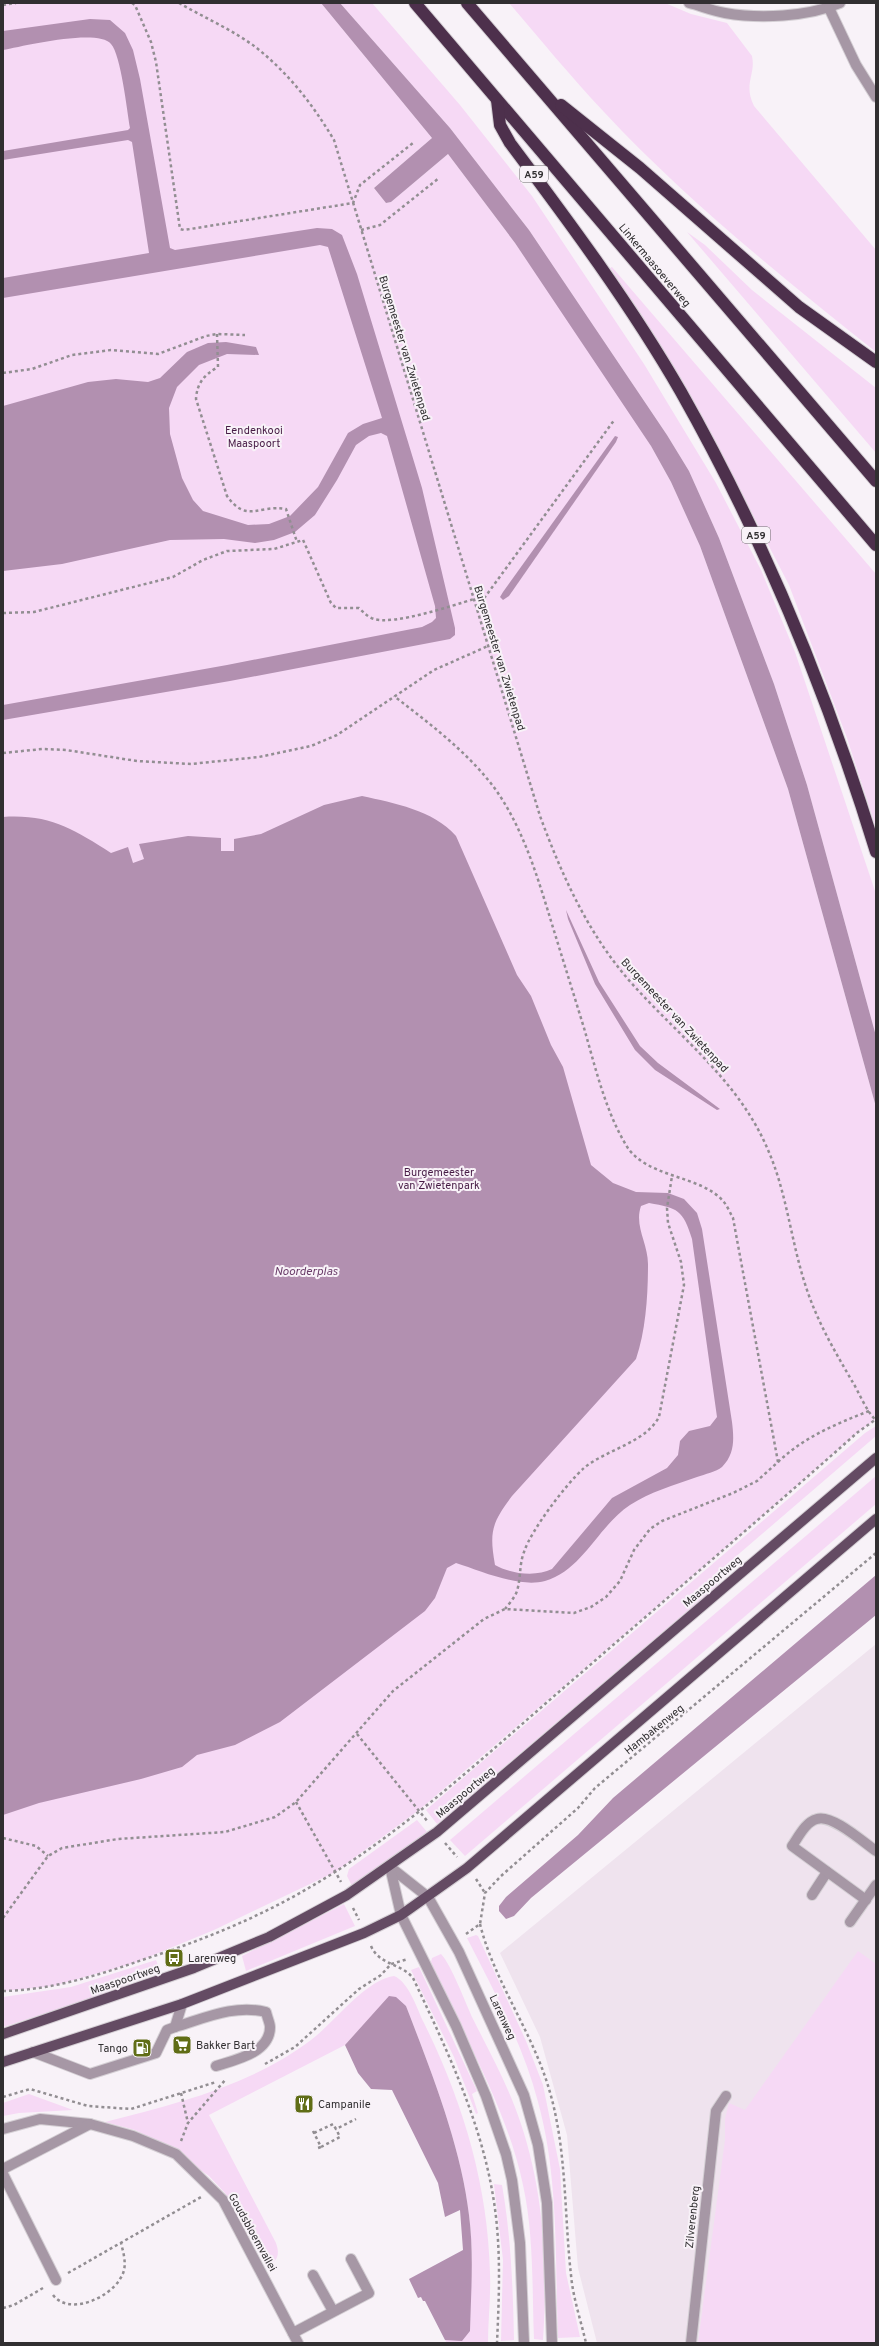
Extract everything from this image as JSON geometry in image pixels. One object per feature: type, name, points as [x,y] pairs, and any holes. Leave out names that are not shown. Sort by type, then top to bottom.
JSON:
[{"type":"highway","name":"Linkermaasoeverweg","points":[[415,3],[876,545]]},
{"type":"highway","points":[[467,3],[876,481]]},
{"type":"highway","points":[[539,88],[640,168],[800,307],[876,362]]},
{"type":"highway","name":"A59","points":[[497,100],[500,125],[510,143],[584,243],[632,314],[680,391],[736,494],[782,593],[820,684],[841,742],[876,852]]},
{"type":"main road","name":"Maaspoortweg","points":[[3,2034],[231,1954],[347,1895],[390,1867],[437,1832],[876,1458]]},
{"type":"main road","points":[[3,2062],[182,2004],[351,1939],[401,1915],[467,1868],[876,1519]]},
{"type":"street","points":[[689,3],[724,13],[766,17],[829,8],[840,3]]},
{"type":"street","points":[[829,8],[856,65],[876,97]]},
{"type":"street","points":[[866,1900],[792,1846],[808,1824],[816,1819],[826,1818],[837,1823],[876,1851]]},
{"type":"street","points":[[390,1867],[401,1915],[456,2026],[486,2096],[506,2154],[512,2180],[520,2243],[524,2343]]},
{"type":"street","name":"Larenweg","points":[[390,1867],[428,1897],[459,1952],[506,2052],[532,2121],[547,2203],[552,2343]]},
{"type":"street","points":[[812,1895],[827,1872]]},
{"type":"street","points":[[850,1922],[876,1885]]},
{"type":"street","points":[[175,2027],[182,2004]]},
{"type":"street","points":[[33,2052],[90,2074],[156,2053],[167,2030],[175,2027],[234,2010],[252,2009],[266,2012],[270,2026],[269,2035],[262,2045],[248,2056],[216,2066]]},
{"type":"street","name":"Zilverenberg","points":[[691,2343],[716,2111],[726,2096]]},
{"type":"street","name":"Goudsbloemvallei","points":[[3,2129],[40,2119],[90,2124],[133,2136],[176,2154],[223,2200],[298,2343]]},
{"type":"street","points":[[3,2169],[90,2124]]},
{"type":"street","points":[[3,2174],[56,2280]]},
{"type":"street","points":[[293,2333],[332,2311],[369,2293],[351,2259]]},
{"type":"street","points":[[313,2275],[332,2311]]},
{"type":"path","points":[[3,5],[16,3]]},
{"type":"path","points":[[132,3],[135,5],[151,42],[156,62],[180,229],[184,230],[353,202],[360,185],[413,143]]},
{"type":"path","name":"Burgemeester van Zwietenpad","points":[[179,3],[257,48],[288,77],[314,107],[334,140],[540,816],[570,890],[588,925],[634,986],[731,1086],[752,1117],[769,1151],[805,1285],[819,1324],[869,1411]]},
{"type":"path","points":[[361,230],[380,225],[439,178]]},
{"type":"path","points":[[217,334],[218,367],[203,377],[196,388],[196,399],[227,496],[236,508],[248,512],[282,509],[288,513],[297,542]]},
{"type":"path","points":[[3,373],[32,369],[72,355],[111,350],[158,354],[206,336],[217,334],[245,335]]},
{"type":"path","points":[[477,608],[615,419]]},
{"type":"path","points":[[3,613],[34,612],[173,577],[203,560],[227,551],[274,549],[303,540],[331,603],[336,608],[360,608],[373,619],[384,621],[431,612],[474,600]]},
{"type":"path","points":[[3,753],[42,749],[66,750],[137,761],[191,764],[259,757],[311,746],[337,735],[434,670],[488,646]]},
{"type":"path","points":[[394,696],[448,738],[473,762],[502,799],[516,824],[541,888],[600,1080],[625,1144],[638,1159],[672,1176],[712,1191],[724,1201],[732,1218],[778,1462]]},
{"type":"path","points":[[505,1609],[516,1593],[519,1568],[524,1551],[537,1528],[584,1469],[599,1457],[649,1430],[659,1417],[684,1285],[681,1262],[668,1223],[667,1208],[672,1176]]},
{"type":"path","points":[[3,1918],[48,1856],[62,1848],[82,1843],[118,1839],[225,1832],[275,1816],[296,1802],[393,1691],[484,1619],[505,1609],[574,1613],[591,1607],[606,1597],[620,1581],[634,1550],[650,1529],[662,1521],[739,1490],[757,1481],[796,1447],[816,1434],[869,1411],[876,1420],[858,1432],[719,1554],[419,1810],[335,1872],[257,1916],[159,1954],[75,1981],[53,1986],[3,1991]]},
{"type":"path","name":"Hambakenweg","points":[[485,1893],[501,1876],[578,1808],[595,1788],[876,1553]]},
{"type":"path","points":[[357,1734],[433,1828]]},
{"type":"path","points":[[296,1802],[335,1872]]},
{"type":"path","points":[[3,1838],[36,1846],[48,1856]]},
{"type":"path","points":[[446,1843],[460,1861]]},
{"type":"path","points":[[467,1934],[480,1924],[485,1893],[475,1878]]},
{"type":"path","points":[[352,1906],[360,1924]]},
{"type":"path","points":[[373,1951],[390,1964],[405,1970],[413,1978],[455,2069],[474,2120],[495,2209],[500,2267],[497,2343]]},
{"type":"path","points":[[390,1964],[413,1957]]},
{"type":"path","points":[[176,2154],[188,2123],[226,2078]]},
{"type":"path","points":[[181,2093],[188,2123]]},
{"type":"path","points":[[336,2129],[356,2119]]},
{"type":"path","points":[[333,2124],[336,2129],[340,2137],[320,2148],[313,2132],[333,2124]]},
{"type":"path","points":[[3,2308],[14,2305],[214,2190]]},
{"type":"path","points":[[46,2286],[56,2299],[69,2304],[80,2304],[95,2300],[112,2289],[121,2279],[126,2263],[121,2243]]},
{"type":"shaded area","points":[[876,1644],[876,2343],[597,2343],[578,2268],[567,2135],[540,2037],[500,1953]]},
{"type":"green space","name":"Burgemeester van Zwietenpark","points":[[3,3],[321,3],[432,138],[374,188],[386,203],[391,202],[448,154],[515,243],[606,376],[651,446],[671,482],[700,546],[788,789],[876,1107],[875,1420],[858,1432],[419,1810],[335,1872],[214,1930],[134,1963],[53,1986],[3,1991]]},
{"type":"green space","points":[[340,3],[372,3],[460,105],[532,196],[644,364],[716,483],[761,570],[795,652],[876,894],[876,1036],[807,785],[774,684],[719,538],[689,471],[667,435],[529,230],[450,128]]},
{"type":"green space","points":[[509,3],[665,3],[691,14],[727,23],[752,56],[753,63],[750,92],[754,106],[876,250],[876,352],[771,267],[668,176],[592,99]]},
{"type":"green space","points":[[687,232],[705,245],[752,290],[876,388],[876,453]]},
{"type":"green space","points":[[612,267],[876,574],[876,828],[847,738],[789,585],[706,424],[660,345],[610,268]]},
{"type":"green space","points":[[876,1426],[876,1436],[726,1565],[716,1587],[437,1824],[426,1810],[865,1433]]},
{"type":"green space","points":[[876,1476],[876,1504],[465,1856],[450,1840]]},
{"type":"green space","points":[[417,1820],[427,1832],[352,1886],[347,1876],[349,1869]]},
{"type":"green space","points":[[344,1904],[355,1926],[246,1971],[242,1956]]},
{"type":"green space","points":[[476,1935],[478,1936],[526,2041],[543,2085],[560,2169],[566,2273],[580,2337],[558,2338],[555,2219],[550,2160],[545,2131],[532,2080],[516,2039],[467,1938]]},
{"type":"green space","points":[[858,1951],[876,1964],[876,2343],[698,2343],[725,2140],[725,2119],[729,2103],[745,2110]]},
{"type":"green space","points":[[441,1954],[454,1975],[473,2019],[505,2083],[516,2110],[529,2150],[539,2204],[544,2258],[545,2286],[543,2340],[534,2339],[531,2243],[527,2204],[523,2185],[506,2127],[495,2099],[431,1962],[432,1958]]},
{"type":"green space","points":[[156,1960],[159,1968],[112,1992],[3,2027],[3,1997],[71,1987]]},
{"type":"green space","points":[[419,1967],[477,2091],[472,2094],[478,2113],[476,2114],[454,2057],[411,1970]]},
{"type":"green space","points":[[394,1976],[404,1984],[408,1990],[438,2053],[461,2114],[479,2176],[488,2240],[490,2282],[488,2343],[447,2343],[445,2340],[470,2331],[472,2258],[469,2215],[459,2162],[444,2109],[406,2006],[389,1997],[345,2045],[209,2115],[276,2243],[278,2251],[277,2257],[274,2262],[267,2267],[225,2193],[209,2176],[163,2144],[135,2130],[105,2122],[186,2100],[263,2070],[288,2056],[320,2033],[350,2003],[372,1985],[383,1979]]},
{"type":"green space","points":[[29,2094],[73,2110],[19,2113],[3,2116],[3,2103]]},
{"type":"green space","points":[[494,2184],[502,2185],[508,2223],[514,2340],[501,2341],[503,2260]]},
{"type":"water","points":[[321,3],[340,3],[450,128],[529,230],[667,435],[689,471],[719,538],[774,684],[807,785],[876,1036],[876,1107],[788,789],[700,546],[671,482],[651,446],[515,243],[448,154],[391,202],[386,203],[374,188],[432,138]]},
{"type":"water","points":[[90,19],[110,20],[125,33],[133,50],[140,79],[170,248],[175,250],[317,228],[332,229],[342,235],[357,274],[422,488],[455,628],[455,635],[450,639],[230,681],[3,720],[3,705],[227,665],[422,627],[432,622],[436,618],[435,606],[387,436],[381,433],[369,436],[356,445],[337,480],[315,515],[295,532],[274,540],[255,543],[224,539],[170,540],[62,564],[3,571],[3,406],[88,382],[116,379],[148,382],[160,378],[187,352],[208,343],[226,342],[256,347],[259,355],[227,354],[199,365],[177,387],[169,408],[170,434],[182,478],[193,500],[203,511],[248,525],[269,524],[290,516],[318,487],[348,433],[363,424],[382,418],[328,247],[320,245],[3,298],[3,278],[149,253],[132,142],[128,140],[3,160],[3,151],[128,130],[130,128],[121,71],[115,50],[111,44],[103,40],[92,38],[77,38],[43,42],[3,50],[3,31]]},
{"type":"water","points":[[615,436],[618,437],[616,442],[509,596],[503,600],[500,597],[503,592]]},
{"type":"water","name":"Noorderplas","points":[[362,796],[400,805],[425,814],[447,827],[456,836],[517,975],[531,996],[551,1045],[563,1067],[591,1165],[613,1183],[636,1192],[668,1193],[684,1199],[697,1213],[702,1229],[732,1422],[733,1446],[726,1462],[717,1470],[662,1489],[630,1505],[609,1524],[580,1558],[570,1567],[545,1581],[535,1583],[500,1578],[456,1563],[447,1568],[435,1598],[425,1611],[280,1722],[235,1745],[197,1755],[182,1767],[141,1779],[39,1803],[3,1815],[3,817],[34,818],[60,825],[73,830],[111,853],[128,847],[133,863],[144,859],[139,844],[188,836],[221,838],[221,851],[234,851],[234,839],[261,834],[324,805]],"holes":[[[649,1203],[667,1207],[678,1212],[686,1222],[689,1229],[692,1239],[717,1417],[710,1426],[689,1431],[680,1441],[678,1455],[667,1468],[612,1498],[552,1569],[531,1574],[508,1571],[495,1565],[493,1553],[492,1535],[500,1513],[512,1496],[636,1359],[644,1324],[648,1276],[647,1256],[640,1228],[639,1213],[641,1206]]]},
{"type":"water","points":[[566,910],[599,982],[640,1046],[658,1063],[720,1109],[717,1110],[655,1070],[635,1050],[595,984],[568,919]]},
{"type":"water","points":[[876,1575],[876,1615],[531,1898],[514,1916],[506,1919],[499,1911],[499,1906],[506,1897],[578,1835],[613,1798]]},
{"type":"water","points":[[389,1996],[396,1997],[406,2006],[444,2109],[465,2189],[471,2229],[472,2273],[470,2331],[462,2341],[445,2340],[425,2301],[423,2301],[421,2297],[418,2298],[409,2279],[463,2250],[460,2210],[445,2217],[438,2183],[392,2090],[371,2089],[358,2073],[345,2045]]},
{"type":"place","name":"Larenweg","points":[[174,1958]]},
{"type":"place","name":"Bakker Bart","points":[[182,2045]]},
{"type":"place","name":"Tango","points":[[142,2048]]},
{"type":"place","name":"Campanile","points":[[304,2104]]},
{"type":"park label","name":"Eendenkooi Maaspoort","points":[[254,436]]}]
